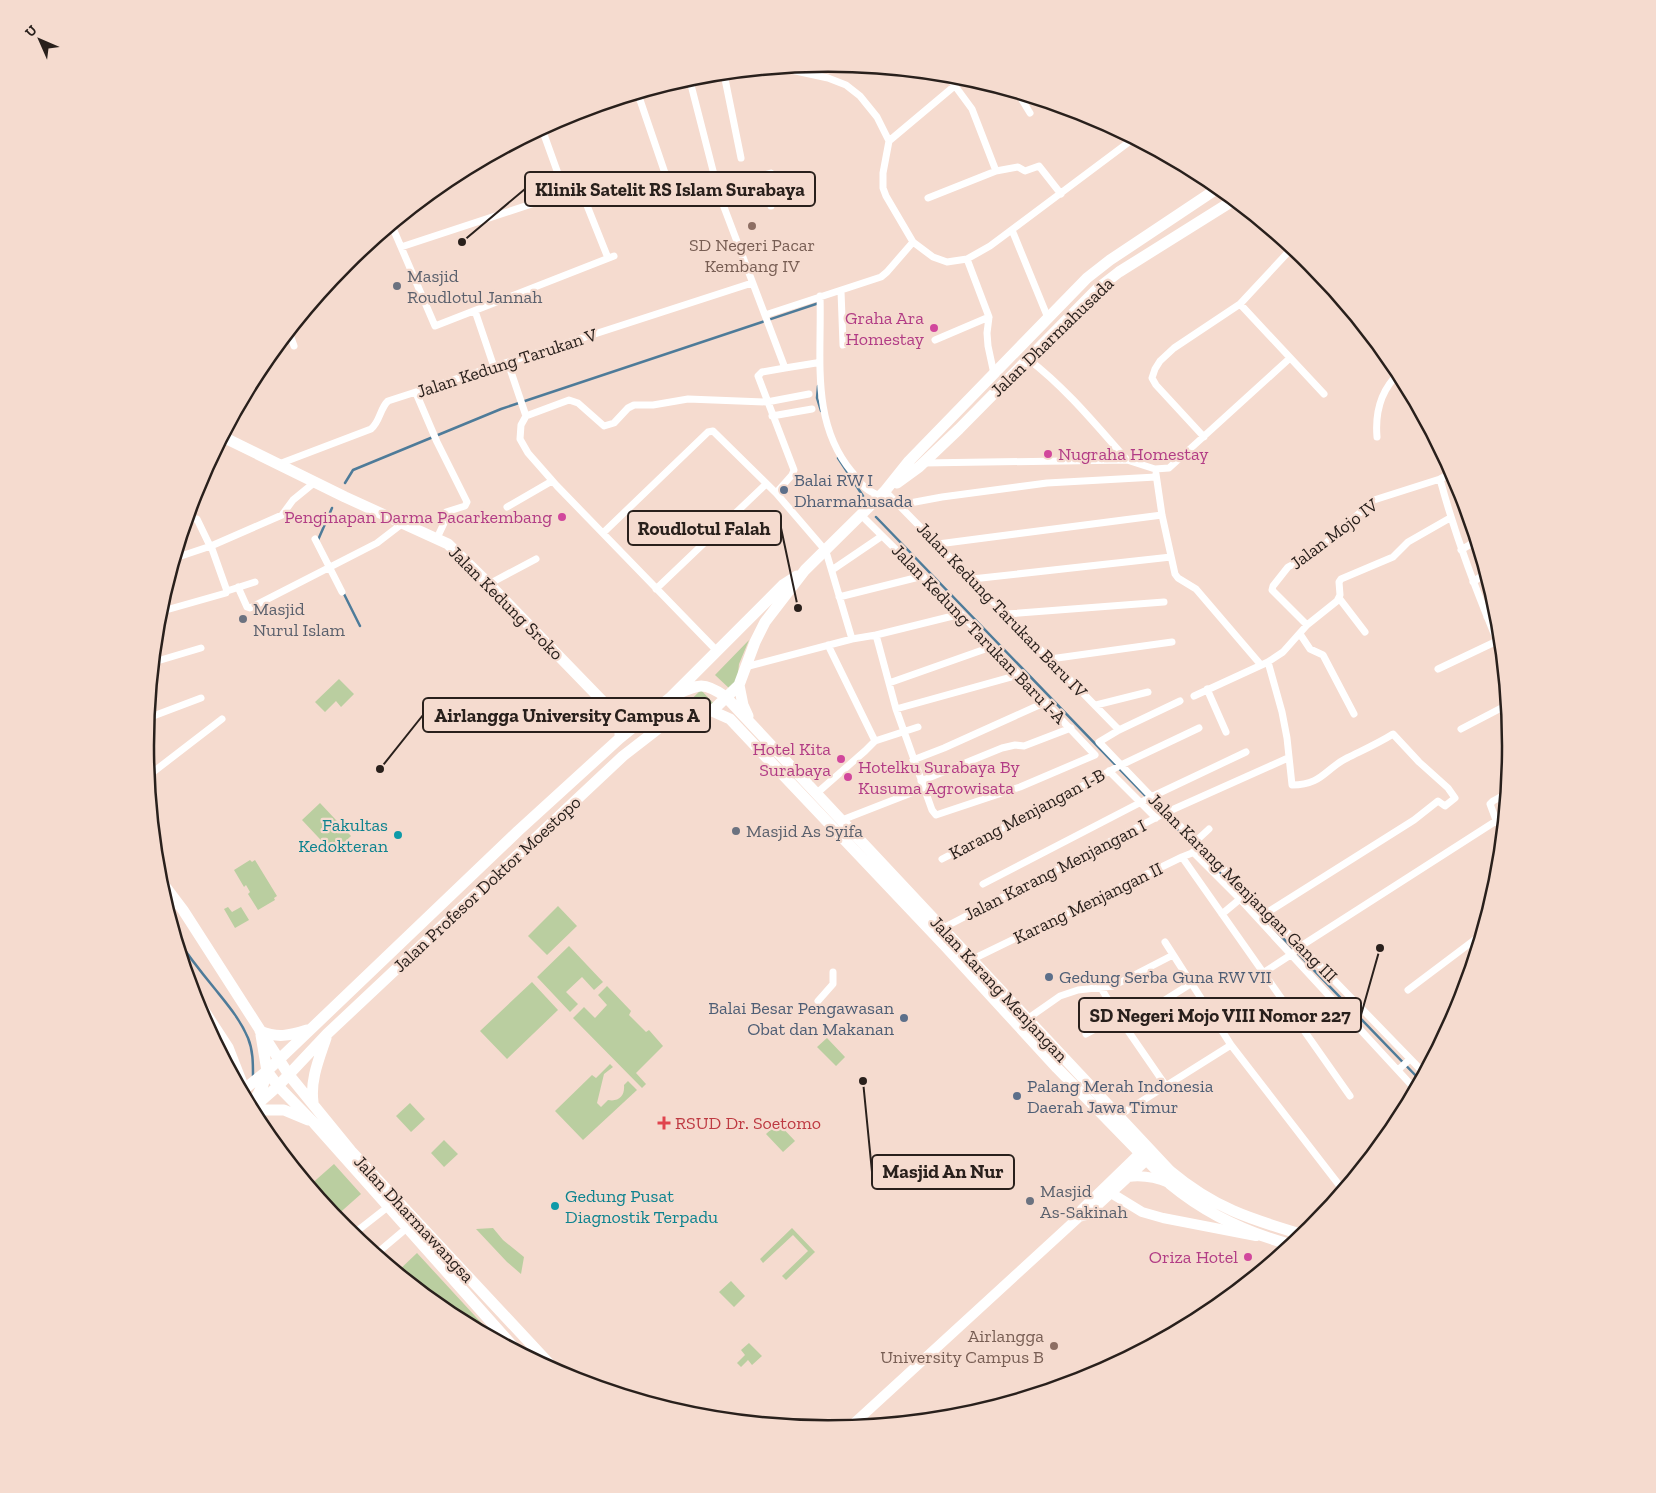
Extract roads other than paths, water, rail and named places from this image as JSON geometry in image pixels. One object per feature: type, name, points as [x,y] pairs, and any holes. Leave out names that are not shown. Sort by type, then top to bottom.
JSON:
[{"type":"main road","name":"Jalan Dharmahusada","points":[[883,494],[909,461],[1087,278],[1110,260],[1211,193]]},
{"type":"main road","name":"Jalan Dharmahusada","points":[[738,684],[765,622],[805,570],[824,550],[883,494],[923,463],[1097,289],[1119,272],[1227,204]]},
{"type":"main road","points":[[1176,216],[1179,225],[1186,229]]},
{"type":"main road","points":[[1161,226],[1168,232],[1170,240]]},
{"type":"main road","name":"Jalan Kedung Sroko","points":[[228,440],[448,544],[616,715],[620,724],[620,738]]},
{"type":"main road","name":"Jalan Dharmahusada","points":[[672,697],[783,586],[805,570]]},
{"type":"main road","points":[[712,711],[738,684],[752,724]]},
{"type":"main road","points":[[672,697],[699,686],[713,688],[726,696]]},
{"type":"main road","name":"Jalan Karang Menjangan","points":[[726,696],[973,960],[988,986],[1027,1020],[1118,1116],[1170,1184],[1205,1210],[1269,1239]]},
{"type":"main road","name":"Jalan Profesor Doktor Moestopo","points":[[254,1083],[518,831],[620,738],[672,697]]},
{"type":"main road","name":"Jalan Profesor Doktor Moestopo","points":[[257,1105],[289,1075],[327,1034],[623,756],[663,725],[683,715],[712,711]]},
{"type":"main road","name":"Jalan Karang Menjangan","points":[[712,711],[730,719],[988,986],[1057,1068],[1147,1153],[1192,1189],[1212,1201],[1254,1220],[1295,1232]]},
{"type":"main road","name":"Jalan Dharmawangsa","points":[[170,893],[289,1075],[351,1151],[542,1356]]},
{"type":"main road","points":[[256,1102],[254,1083],[260,1031],[271,1035],[285,1036],[310,1029]]},
{"type":"main road","points":[[314,1104],[311,1090],[327,1034]]},
{"type":"main road","name":"Jalan Dharmawangsa","points":[[254,1083],[278,1086],[408,1227],[505,1338]]},
{"type":"main road","points":[[259,1106],[284,1110],[314,1123]]},
{"type":"main road","points":[[1079,1217],[1087,1215],[1128,1177],[1147,1153]]},
{"type":"main road","points":[[858,1419],[1079,1217],[1082,1209],[1147,1153]]},
{"type":"main road","points":[[1128,1177],[1154,1177],[1170,1184]]},
{"type":"main road","name":"Jalan Karang Menjangan","points":[[1111,1193],[1142,1212],[1283,1243]]},
{"type":"main road","points":[[502,1334],[512,1325]]},
{"type":"street","points":[[805,73],[828,78],[846,85],[860,96],[877,117],[889,140],[883,174],[883,188],[886,196],[913,242],[933,257],[947,262],[967,259],[1012,230],[1128,143]]},
{"type":"street","points":[[725,80],[741,158]]},
{"type":"street","points":[[889,140],[955,85],[972,109],[996,171]]},
{"type":"street","points":[[691,86],[717,189],[785,368]]},
{"type":"street","points":[[630,183],[637,201],[640,203],[662,194],[666,190],[668,182],[640,99]]},
{"type":"street","points":[[1023,101],[1030,113]]},
{"type":"street","points":[[544,136],[565,193]]},
{"type":"street","points":[[928,198],[996,171],[1018,167],[1024,171],[1039,166],[1061,194]]},
{"type":"street","points":[[717,189],[771,173],[771,206]]},
{"type":"street","points":[[394,231],[434,326],[611,257],[580,188],[401,247]]},
{"type":"street","points":[[1012,230],[1048,318]]},
{"type":"street","points":[[765,316],[820,296],[874,280],[886,274],[913,242]]},
{"type":"street","points":[[1204,437],[1156,385],[1153,374],[1160,361],[1174,348],[1240,304],[1287,254]]},
{"type":"street","points":[[967,259],[989,317],[988,346],[994,374]]},
{"type":"street","name":"Jalan Kedung Tarukan V","points":[[279,464],[371,429],[387,402],[752,284]]},
{"type":"street","points":[[841,291],[842,345]]},
{"type":"street","name":"Jalan Kedung Tarukan Baru IV","points":[[820,296],[819,370],[822,404],[825,422],[843,462],[866,490],[883,494],[899,505],[1119,730]]},
{"type":"street","points":[[1240,304],[1324,394]]},
{"type":"street","points":[[474,311],[494,367]]},
{"type":"street","points":[[935,340],[989,317]]},
{"type":"street","points":[[291,338],[294,346]]},
{"type":"street","points":[[1014,353],[1027,360],[1055,381],[1127,460],[1156,473]]},
{"type":"street","points":[[899,505],[942,497],[1156,473],[1169,468],[1290,358]]},
{"type":"street","points":[[508,363],[526,416]]},
{"type":"street","points":[[776,493],[792,475],[794,470],[772,416],[759,374],[816,363]]},
{"type":"street","points":[[1377,437],[1376,420],[1380,403],[1393,380]]},
{"type":"street","points":[[416,393],[437,442],[467,502],[465,506],[446,512],[446,519],[437,538]]},
{"type":"street","points":[[718,652],[552,481],[528,453],[520,439],[521,425],[526,416],[569,400],[578,402],[604,426],[614,423],[625,411],[634,405],[653,405],[688,399],[767,402],[809,394]]},
{"type":"street","points":[[772,416],[812,409]]},
{"type":"street","points":[[603,533],[708,432],[716,432],[776,493],[824,550],[832,570],[852,639]]},
{"type":"street","points":[[923,463],[1127,460]]},
{"type":"street","points":[[1156,473],[1162,515],[1177,577],[1196,589],[1264,663],[1282,712],[1287,738],[1291,784],[1308,783],[1321,778],[1344,760],[1393,734],[1419,762],[1448,788],[1455,798],[1444,806],[1438,801],[1414,820],[1268,912]]},
{"type":"street","name":"Jalan Mojo IV","points":[[1307,625],[1272,590],[1285,570],[1292,564],[1313,554],[1374,500],[1445,476]]},
{"type":"street","points":[[1440,479],[1450,518],[1491,626]]},
{"type":"street","points":[[507,507],[552,481]]},
{"type":"street","points":[[182,556],[210,546],[282,515],[294,500],[315,482]]},
{"type":"street","points":[[656,589],[766,484]]},
{"type":"street","name":"Jalan Kedung Tarukan Baru I-A","points":[[861,515],[961,614],[1093,751]]},
{"type":"street","points":[[938,544],[1162,515]]},
{"type":"street","points":[[1194,696],[1283,652],[1307,625],[1339,598],[1339,582],[1341,579],[1393,557],[1408,542],[1450,518]]},
{"type":"street","points":[[194,519],[197,519],[210,546],[227,591]]},
{"type":"street","points":[[238,587],[247,607],[250,608],[384,539],[403,524]]},
{"type":"street","points":[[832,570],[882,536]]},
{"type":"street","points":[[315,539],[331,567],[342,592]]},
{"type":"street","points":[[1462,550],[1470,545]]},
{"type":"street","points":[[972,579],[1171,557]]},
{"type":"street","points":[[489,584],[536,558]]},
{"type":"street","points":[[839,597],[923,576]]},
{"type":"street","points":[[1473,582],[1480,578]]},
{"type":"street","points":[[168,609],[255,582]]},
{"type":"street","points":[[1339,598],[1365,632]]},
{"type":"street","points":[[1007,614],[1164,602]]},
{"type":"street","points":[[745,667],[852,639],[961,614]]},
{"type":"street","points":[[1300,634],[1310,648],[1323,655],[1354,714]]},
{"type":"street","points":[[876,635],[896,710],[913,760],[932,810],[939,816],[1020,787],[1083,761],[1098,743],[1119,730],[1180,701]]},
{"type":"street","points":[[1050,659],[1172,642]]},
{"type":"street","points":[[1438,669],[1493,643]]},
{"type":"street","points":[[828,645],[875,741]]},
{"type":"street","points":[[889,683],[991,647]]},
{"type":"street","points":[[160,660],[201,648]]},
{"type":"street","points":[[896,710],[1018,675]]},
{"type":"street","points":[[1207,689],[1226,732]]},
{"type":"street","points":[[1096,705],[1148,692]]},
{"type":"street","points":[[155,715],[201,698]]},
{"type":"street","points":[[913,760],[1046,702]]},
{"type":"street","points":[[1461,729],[1501,708]]},
{"type":"street","points":[[155,771],[222,719]]},
{"type":"street","points":[[817,793],[875,741],[903,730],[918,727]]},
{"type":"street","points":[[842,820],[1002,748],[1015,745],[1024,746],[1071,728]]},
{"type":"street","name":"Karang Menjangan I-B","points":[[942,859],[1115,768],[1199,728]]},
{"type":"street","name":"Jalan Karang Menjangan Gang III","points":[[1098,743],[1115,768],[1151,797],[1268,912],[1420,1069]]},
{"type":"street","points":[[983,884],[1151,797],[1246,752]]},
{"type":"street","name":"Jalan Karang Menjangan I","points":[[943,928],[1165,812],[1288,758]]},
{"type":"street","points":[[1115,768],[1142,802],[1157,817]]},
{"type":"street","points":[[1263,973],[1292,954],[1300,946],[1496,821],[1490,803],[1500,797]]},
{"type":"street","points":[[1196,841],[1209,829]]},
{"type":"street","name":"Karang Menjangan II","points":[[973,960],[1182,857],[1204,849]]},
{"type":"street","points":[[1194,852],[1400,1068],[1412,1084]]},
{"type":"street","points":[[1182,857],[1350,1096]]},
{"type":"street","points":[[1222,914],[1240,899]]},
{"type":"street","points":[[1408,990],[1473,941]]},
{"type":"street","points":[[1165,942],[1231,1045],[1340,1186]]},
{"type":"street","points":[[1027,1020],[1060,996],[1078,990],[1118,984],[1173,955]]},
{"type":"street","points":[[818,1001],[832,984],[833,972]]},
{"type":"street","points":[[1124,1025],[1192,983]]},
{"type":"street","points":[[1101,988],[1119,1018],[1166,1086]]},
{"type":"street","points":[[1344,1011],[1354,1003]]},
{"type":"street","points":[[1086,1034],[1119,1018]]},
{"type":"street","points":[[212,1020],[254,1083]]},
{"type":"street","points":[[1118,1116],[1231,1045]]},
{"type":"street","points":[[1400,1068],[1409,1059]]},
{"type":"street","points":[[359,1230],[389,1206]]},
{"type":"street","points":[[381,1250],[408,1227]]},
{"type":"waterway","points":[[345,483],[353,470],[501,409],[819,303]]},
{"type":"waterway","points":[[818,386],[817,398],[821,411]]},
{"type":"waterway","points":[[838,458],[863,496]]},
{"type":"waterway","points":[[318,540],[332,508]]},
{"type":"waterway","points":[[876,517],[1416,1076]]},
{"type":"waterway","points":[[343,592],[360,626]]},
{"type":"waterway","points":[[187,953],[241,1024],[251,1047],[253,1076]]},
{"type":"place","name":"SD Negeri Pacar Kembang IV","points":[[752,226]]},
{"type":"place","name":"Klinik Satelit RS Islam Surabaya","points":[[462,242]]},
{"type":"place","name":"Masjid Roudlotul Jannah","points":[[397,286]]},
{"type":"place","name":"Graha Ara Homestay","points":[[934,328]]},
{"type":"place","name":"Nugraha Homestay","points":[[1048,454]]},
{"type":"place","name":"Balai RW I Dharmahusada","points":[[784,490]]},
{"type":"place","name":"Penginapan Darma Pacarkembang","points":[[562,517]]},
{"type":"place","name":"Roudlotul Falah","points":[[798,608]]},
{"type":"place","name":"Masjid Nurul Islam","points":[[243,619]]},
{"type":"place","name":"Hotel Kita Surabaya","points":[[841,759]]},
{"type":"place","name":"Airlangga University Campus A","points":[[380,769]]},
{"type":"place","name":"Hotelku Surabaya By Kusuma Agrowisata","points":[[848,777]]},
{"type":"place","name":"Masjid As Syifa","points":[[736,831]]},
{"type":"place","name":"Fakultas Kedokteran","points":[[398,835]]},
{"type":"place","name":"SD Negeri Mojo VIII Nomor 227","points":[[1380,948]]},
{"type":"place","name":"Gedung Serba Guna RW VII","points":[[1049,977]]},
{"type":"place","name":"Balai Besar Pengawasan Obat dan Makanan","points":[[904,1018]]},
{"type":"place","name":"Masjid An Nur","points":[[863,1081]]},
{"type":"place","name":"Palang Merah Indonesia Daerah Jawa Timur","points":[[1017,1096]]},
{"type":"place","name":"RSUD Dr. Soetomo","points":[[664,1123]]},
{"type":"place","name":"Masjid As-Sakinah","points":[[1030,1201]]},
{"type":"place","name":"Gedung Pusat Diagnostik Terpadu","points":[[555,1206]]},
{"type":"place","name":"Oriza Hotel","points":[[1248,1257]]},
{"type":"place","name":"Airlangga University Campus B","points":[[1054,1346]]}]
